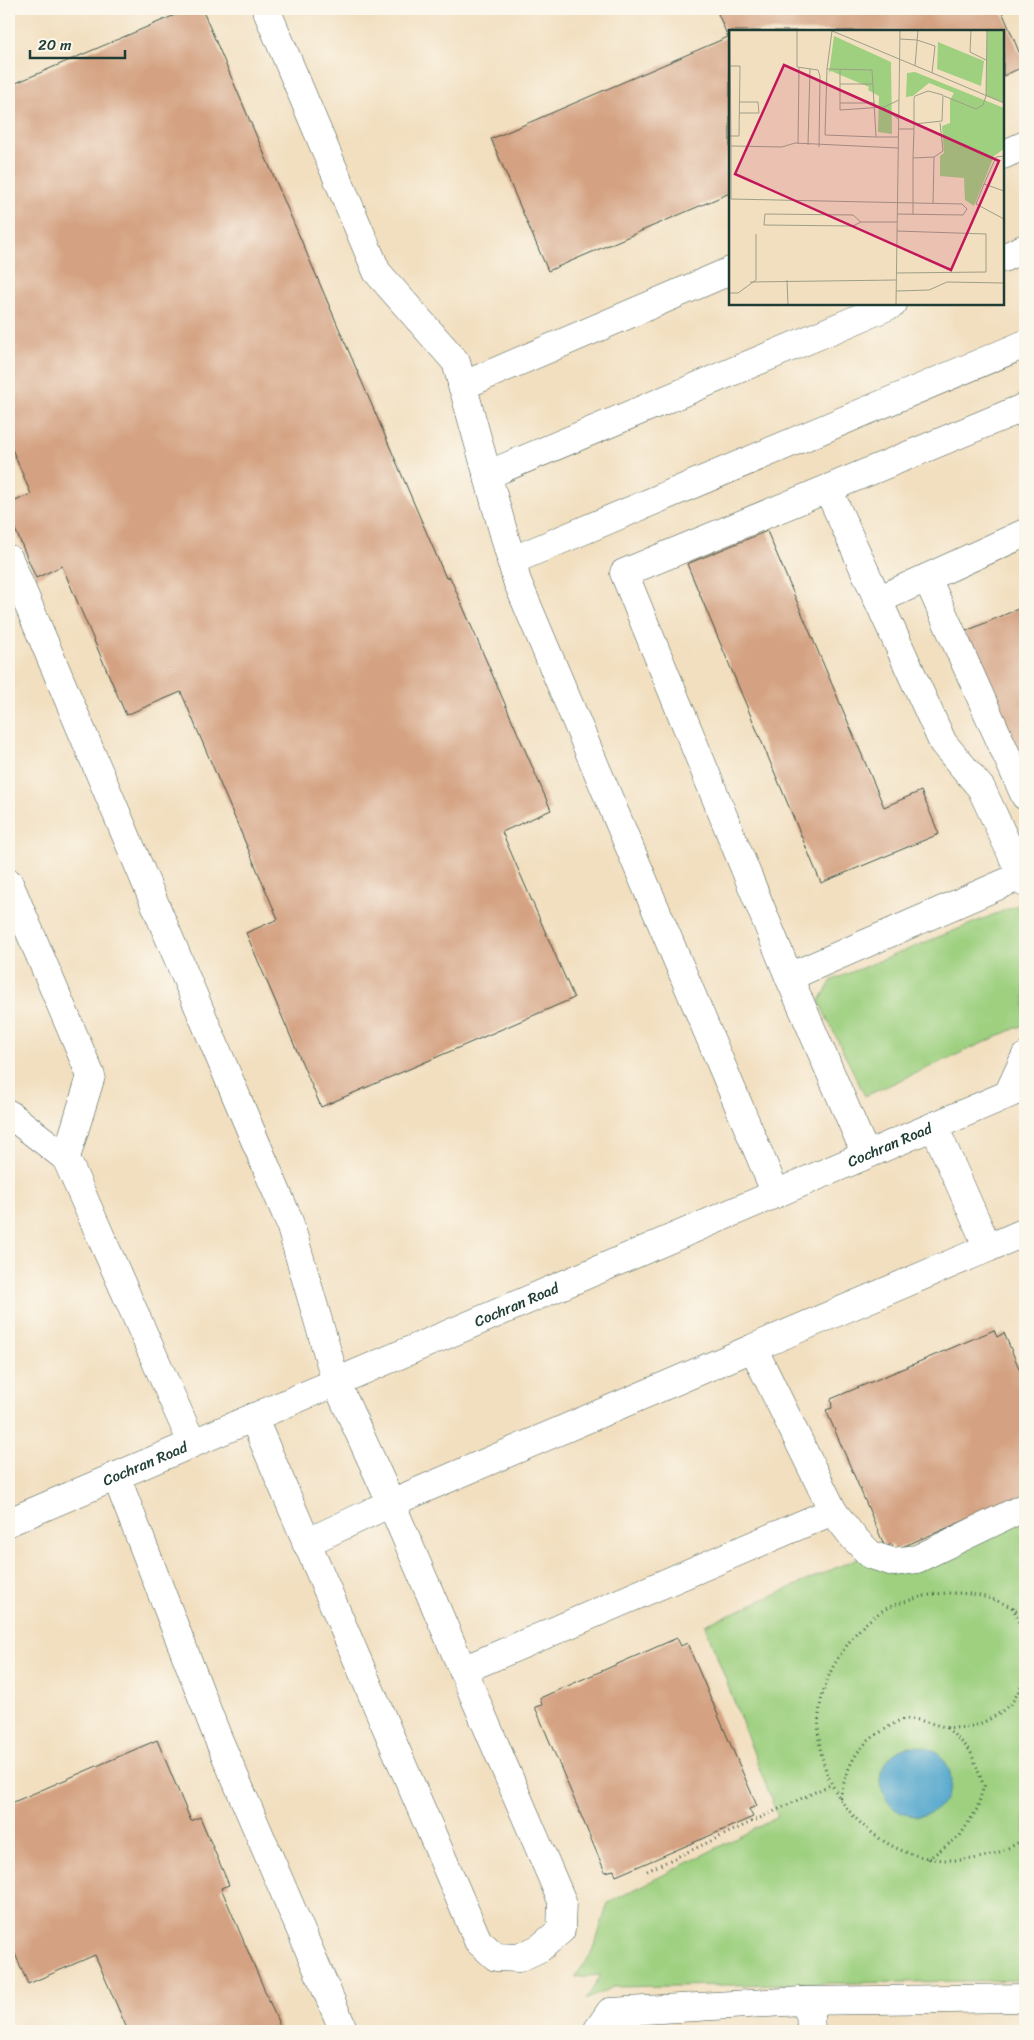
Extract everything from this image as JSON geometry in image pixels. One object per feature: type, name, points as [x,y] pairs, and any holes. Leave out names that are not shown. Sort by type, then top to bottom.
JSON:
[{"type":"street","points":[[266,9],[377,272],[456,362],[517,581],[776,1194]]},
{"type":"street","points":[[1004,155],[1025,146]]},
{"type":"street","points":[[1004,258],[1025,248]]},
{"type":"street","points":[[462,386],[729,271]]},
{"type":"street","points":[[487,475],[891,305]]},
{"type":"street","points":[[511,561],[1025,344]]},
{"type":"street","points":[[866,1155],[789,977],[624,573],[1025,407]]},
{"type":"street","points":[[789,977],[1024,878],[981,788],[943,743],[828,489]]},
{"type":"street","points":[[878,600],[1025,533]]},
{"type":"street","points":[[9,559],[289,1221],[336,1382],[391,1503],[562,1900],[561,1930],[540,1948],[520,1958],[496,1957],[478,1941],[253,1417]]},
{"type":"street","points":[[928,578],[1025,796]]},
{"type":"street","points":[[9,884],[90,1076],[66,1158]]},
{"type":"street","points":[[1017,1090],[1025,1057]]},
{"type":"street","name":"Cochran Road","points":[[9,1522],[1017,1090]]},
{"type":"street","points":[[9,1114],[66,1158],[192,1443]]},
{"type":"street","points":[[934,1126],[988,1248]]},
{"type":"street","points":[[306,1543],[391,1503],[1025,1232]]},
{"type":"street","points":[[753,1348],[832,1511],[853,1537],[871,1555],[894,1562],[916,1559],[1025,1507]]},
{"type":"street","points":[[116,1476],[218,1738],[344,2031]]},
{"type":"street","points":[[463,1670],[832,1511]]},
{"type":"street","points":[[597,2031],[610,2012],[802,2001],[1025,1998]]},
{"type":"street","points":[[802,2001],[810,2014],[811,2031]]},
{"type":"path","points":[[1025,1616],[1013,1606],[972,1593],[931,1594],[891,1606],[857,1631],[832,1664],[819,1704],[818,1745],[830,1785],[854,1819],[887,1845],[927,1860],[970,1861],[1011,1848],[1025,1838]]},
{"type":"path","points":[[1013,1606],[1025,1638]]},
{"type":"path","points":[[840,1799],[847,1769],[858,1750],[874,1736],[901,1720],[925,1721],[946,1727],[966,1727],[991,1720],[1013,1701],[1025,1679]]},
{"type":"path","points":[[927,1860],[960,1836],[977,1809],[984,1786],[970,1750],[946,1727]]},
{"type":"path","points":[[647,1871],[830,1785]]},
{"type":"green space","points":[[1025,902],[1025,1024],[865,1096],[819,1002],[832,980]]},
{"type":"green space","points":[[1025,1521],[1025,1980],[613,1987],[586,2000],[601,1975],[575,1977],[593,1951],[608,1903],[778,1817],[705,1625],[863,1556],[902,1572]]},
{"type":"water","points":[[916,1746],[929,1749],[941,1756],[948,1768],[951,1781],[948,1794],[941,1806],[929,1813],[916,1816],[903,1813],[891,1806],[884,1794],[881,1781],[884,1768],[891,1756],[903,1749]]},
{"type":"building","points":[[189,9],[202,9],[446,578],[450,577],[551,810],[502,832],[574,998],[321,1107],[246,933],[278,919],[181,692],[126,715],[62,566],[36,578],[9,515],[9,504],[31,494],[9,442],[9,86]]},
{"type":"building","points":[[716,9],[1001,9],[1025,66],[1004,76],[1004,30],[729,30],[729,193],[548,271],[491,139],[728,37]]},
{"type":"building","points":[[767,531],[884,807],[921,791],[939,834],[821,883],[687,564]]},
{"type":"building","points":[[1025,606],[1025,777],[964,632]]},
{"type":"building","points":[[994,1330],[997,1337],[1004,1333],[1025,1382],[1025,1495],[895,1550],[892,1544],[885,1547],[826,1410],[832,1408],[831,1399]]},
{"type":"building","points":[[677,1638],[681,1646],[687,1643],[757,1806],[749,1809],[753,1817],[616,1876],[614,1870],[605,1872],[535,1707],[542,1705],[540,1698]]},
{"type":"building","points":[[157,1740],[191,1821],[200,1817],[229,1885],[221,1888],[282,2031],[128,2031],[95,1955],[28,1984],[9,1940],[9,1804]]}]
